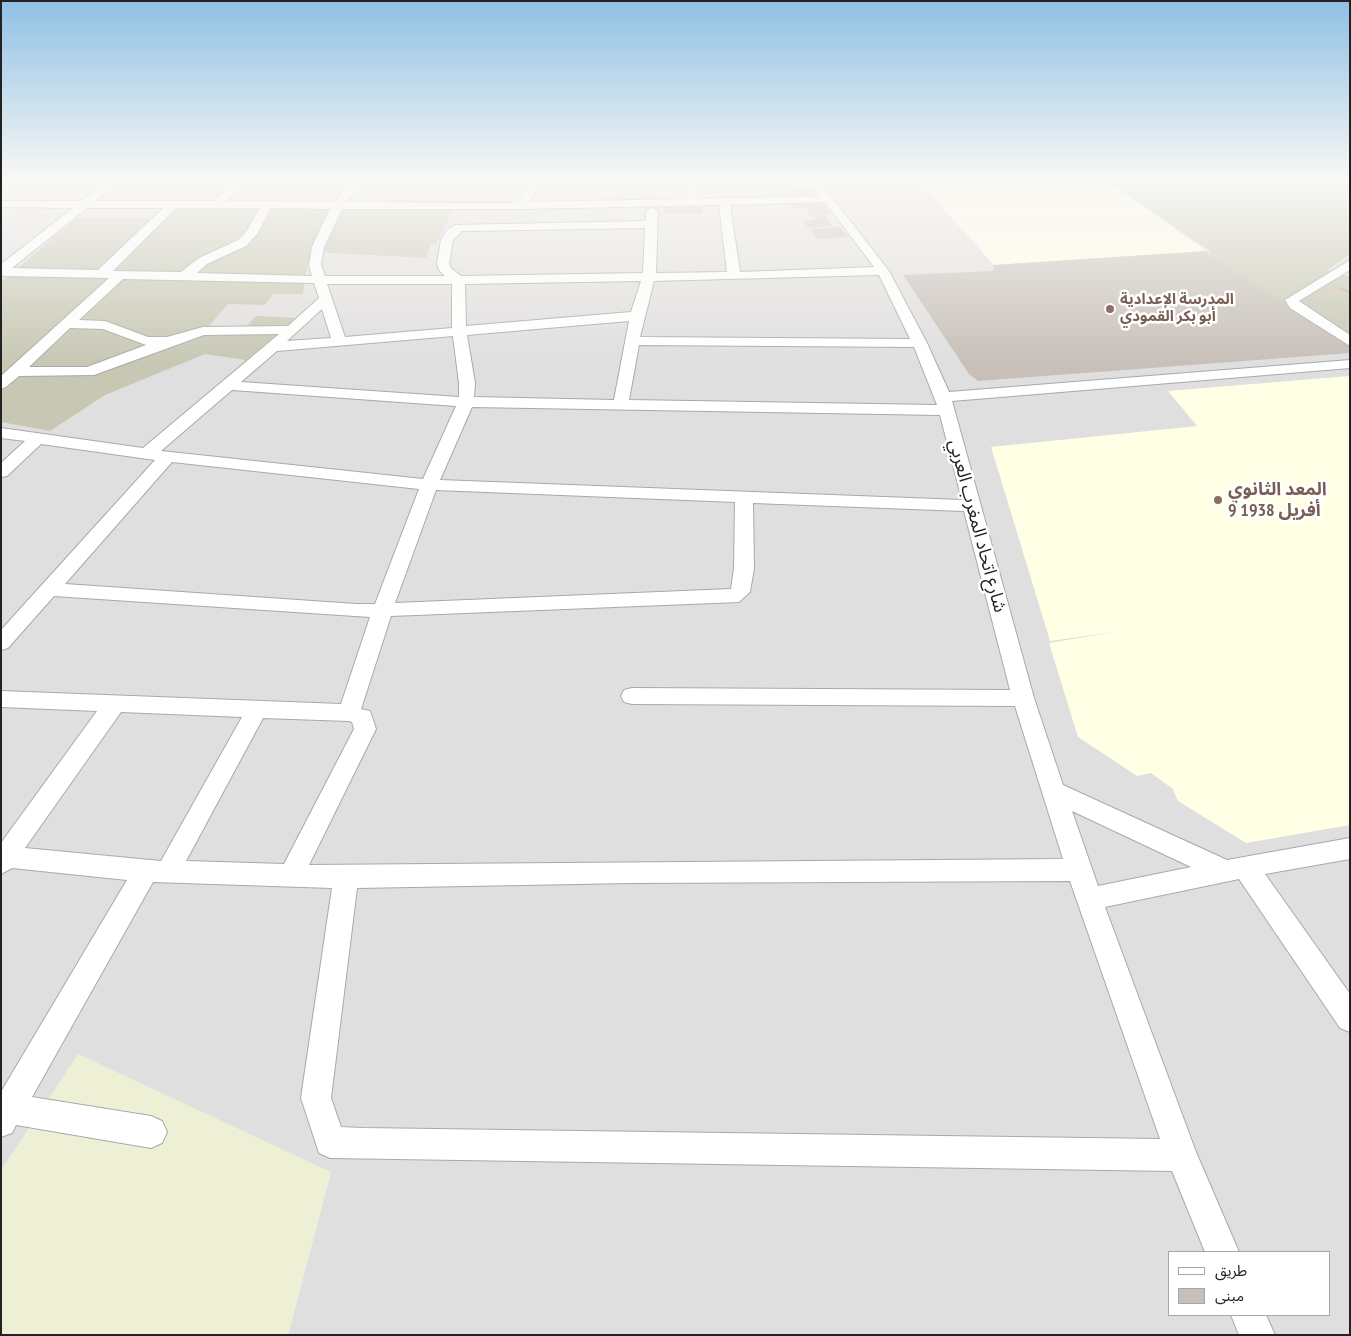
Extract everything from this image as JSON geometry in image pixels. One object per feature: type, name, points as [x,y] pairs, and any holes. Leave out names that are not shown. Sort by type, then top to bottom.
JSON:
[{"type":"street","points":[[1,272],[39,240]]},
{"type":"street","points":[[102,274],[137,240]]},
{"type":"street","points":[[185,276],[203,261],[245,240]]},
{"type":"street","points":[[321,240],[315,265],[339,341]]},
{"type":"street","points":[[447,240],[443,264],[445,270],[458,280]]},
{"type":"street","points":[[621,403],[637,316],[649,276],[650,240]]},
{"type":"street","points":[[729,240],[734,276]]},
{"type":"street","name":"شارع اتحاد المغرب العربي","points":[[860,240],[883,271],[920,343],[945,403],[1023,698],[1053,791],[1079,870],[1181,1156],[1222,1251]]},
{"type":"street","points":[[1350,264],[1294,298],[1292,303],[1350,342]]},
{"type":"street","points":[[1,272],[458,280],[734,276],[883,271]]},
{"type":"street","points":[[1334,274],[1350,279]]},
{"type":"street","points":[[1,384],[120,275]]},
{"type":"street","points":[[349,713],[383,609],[429,485],[466,402],[467,383],[458,330],[458,280]]},
{"type":"street","points":[[147,454],[273,347],[326,298]]},
{"type":"street","points":[[273,347],[637,316]]},
{"type":"street","points":[[66,324],[105,325],[146,341],[170,341]]},
{"type":"street","points":[[16,371],[89,372],[170,341],[202,332],[230,329],[291,330]]},
{"type":"street","points":[[632,341],[920,343]]},
{"type":"street","points":[[226,385],[466,402],[945,403],[1350,364]]},
{"type":"street","points":[[1,433],[147,454],[429,485],[973,506]]},
{"type":"street","points":[[1,472],[37,439]]},
{"type":"street","points":[[1,643],[168,456]]},
{"type":"street","points":[[48,589],[356,611],[736,596],[742,588],[744,568],[744,497]]},
{"type":"street","points":[[632,696],[1023,698]]},
{"type":"street","points":[[1,699],[256,711],[349,713],[362,717],[365,729],[291,876]]},
{"type":"street","points":[[4,860],[115,703]]},
{"type":"street","points":[[151,1132],[6,1115],[256,711]]},
{"type":"street","points":[[1053,791],[1235,869],[1350,1018]]},
{"type":"street","points":[[1090,899],[1235,869],[1350,848]]},
{"type":"street","points":[[4,860],[157,871],[346,877],[632,872],[1079,870]]},
{"type":"street","points":[[346,877],[316,1098],[330,1142],[393,1145],[1181,1156]]},
{"type":"street","points":[[1248,1316],[1257,1335]]},
{"type":"shaded area","points":[[1,240],[1350,240],[1350,1335],[288,1335],[331,1172],[1,1170]]},
{"type":"shaded area","points":[[50,240],[438,240],[436,245],[431,245],[426,258],[312,252],[307,267],[303,294],[273,294],[265,305],[228,304],[209,326],[247,326],[256,316],[297,318],[246,360],[205,354],[105,395],[50,431],[1,422],[1,282]]},
{"type":"shaded area","points":[[972,240],[1192,240],[1207,251],[994,265]]},
{"type":"shaded area","points":[[1195,240],[1350,240],[1350,254],[1327,270],[1350,277],[1350,346],[1210,256],[1209,250]]},
{"type":"shaded area","points":[[1350,376],[1350,825],[1246,843],[1178,801],[1173,789],[1151,773],[1137,776],[1078,737],[1049,643],[1114,632],[1050,641],[991,447],[1197,426],[1168,391]]},
{"type":"shaded area","points":[[78,1054],[331,1172],[288,1335],[1,1335],[1,1170]]},
{"type":"building","name":"المدرسة الإعدادية أبو بكر القمودي","points":[[1207,251],[1210,256],[1350,344],[1350,353],[978,381],[969,374],[903,275],[993,271],[994,265]]},
{"type":"place","name":"المدرسة الإعدادية أبو بكر القمودي","points":[[1110,309]]},
{"type":"place","name":"المعد الثانوي 9 أفريل 1938","points":[[1218,500]]}]
